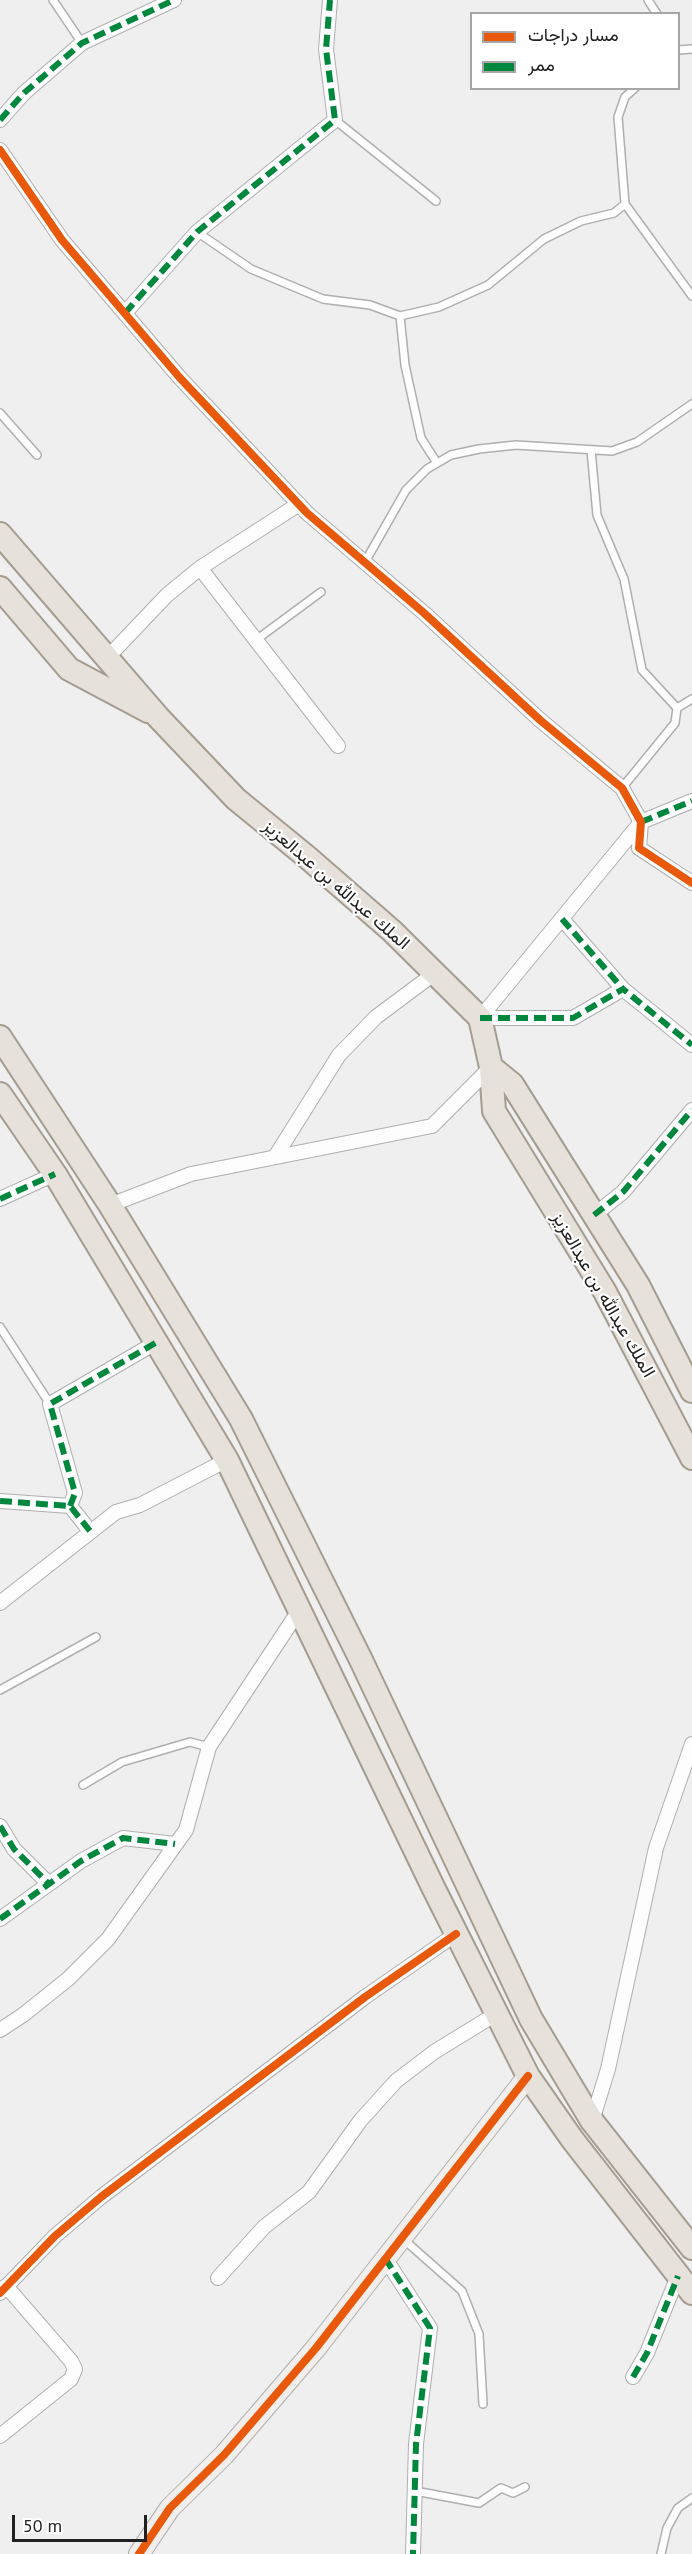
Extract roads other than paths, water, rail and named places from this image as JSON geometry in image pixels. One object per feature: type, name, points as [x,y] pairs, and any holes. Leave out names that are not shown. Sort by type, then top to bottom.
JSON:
[{"type":"main road","name":"الملك عبدالله بن عبدالعزيز","points":[[0,534],[158,717],[236,799],[308,857],[392,931],[480,1018],[491,1067],[494,1111],[605,1292],[692,1458]]},
{"type":"main road","name":"الملك عبدالله بن عبدالعزيز","points":[[0,588],[69,669],[158,717]]},
{"type":"main road","points":[[0,1037],[110,1205],[241,1419],[366,1670],[531,2019],[592,2121],[692,2248]]},
{"type":"main road","name":"الملك عبدالله بن عبدالعزيز","points":[[491,1067],[512,1084],[638,1285],[692,1391]]},
{"type":"main road","points":[[0,1094],[55,1173],[86,1223],[226,1460],[456,1934],[528,2076],[572,2139],[685,2284]]},
{"type":"main road","points":[[86,1223],[110,1205]]},
{"type":"main road","points":[[572,2139],[592,2121]]},
{"type":"street","points":[[0,120],[24,93],[82,44],[174,0]]},
{"type":"street","points":[[125,313],[197,232],[335,120],[326,49],[330,0]]},
{"type":"street","points":[[0,150],[62,240],[180,378],[299,504],[424,613],[540,720],[622,788],[641,822],[639,848],[692,883]]},
{"type":"street","points":[[108,657],[167,595],[200,568],[299,504]]},
{"type":"street","points":[[200,568],[338,746]]},
{"type":"street","points":[[480,1018],[641,822],[692,801]]},
{"type":"street","points":[[562,919],[623,989],[692,1045]]},
{"type":"street","points":[[275,1157],[339,1054],[376,1017],[435,973]]},
{"type":"street","points":[[480,1018],[573,1018],[623,989]]},
{"type":"street","points":[[110,1205],[191,1174],[432,1126],[491,1067]]},
{"type":"street","points":[[594,1215],[623,1192],[692,1110]]},
{"type":"street","points":[[0,1199],[55,1173]]},
{"type":"street","points":[[70,1506],[75,1493],[50,1404],[157,1342]]},
{"type":"street","points":[[0,1603],[116,1512],[140,1505],[226,1460]]},
{"type":"street","points":[[0,1501],[70,1506],[90,1531]]},
{"type":"street","points":[[0,2030],[59,1986],[108,1939],[186,1830],[209,1747],[300,1609]]},
{"type":"street","points":[[592,2121],[608,2069],[656,1848],[692,1744]]},
{"type":"street","points":[[0,1826],[14,1849],[49,1884]]},
{"type":"street","points":[[0,1919],[81,1862],[123,1838],[175,1844]]},
{"type":"street","points":[[0,2436],[71,2379],[75,2369],[71,2361],[3,2289],[55,2236],[127,2177],[365,1997],[456,1934]]},
{"type":"street","points":[[218,2278],[264,2227],[309,2192],[360,2121],[396,2081],[434,2052],[496,2014]]},
{"type":"street","points":[[139,2554],[170,2508],[224,2455],[301,2366],[528,2076]]},
{"type":"street","points":[[385,2258],[430,2328],[416,2444],[412,2554]]},
{"type":"street","points":[[633,2377],[685,2284]]},
{"type":"lane","points":[[53,0],[82,44]]},
{"type":"lane","points":[[633,90],[625,97],[618,117],[625,204],[692,296]]},
{"type":"lane","points":[[335,120],[436,201]]},
{"type":"lane","points":[[197,232],[251,269],[323,299],[370,304],[400,315],[439,307],[488,285],[544,239],[581,221],[614,213],[625,204]]},
{"type":"lane","points":[[400,315],[405,365],[421,438],[437,463]]},
{"type":"lane","points":[[365,562],[406,490],[437,463],[460,453],[516,445],[612,451],[637,442],[692,404]]},
{"type":"lane","points":[[0,413],[37,455]]},
{"type":"lane","points":[[591,450],[597,515],[624,579],[642,670],[677,708]]},
{"type":"lane","points":[[255,640],[321,592]]},
{"type":"lane","points":[[677,708],[692,699]]},
{"type":"lane","points":[[622,788],[675,723],[677,708]]},
{"type":"lane","points":[[0,1327],[50,1404]]},
{"type":"lane","points":[[0,1690],[96,1637]]},
{"type":"lane","points":[[82,1785],[122,1762],[190,1742],[209,1747]]},
{"type":"lane","points":[[402,2238],[462,2291],[479,2334],[483,2404]]},
{"type":"lane","points":[[415,2491],[479,2503],[501,2488],[513,2493],[525,2487]]},
{"type":"lane","points":[[661,2554],[667,2528],[678,2508],[692,2498]]}]
